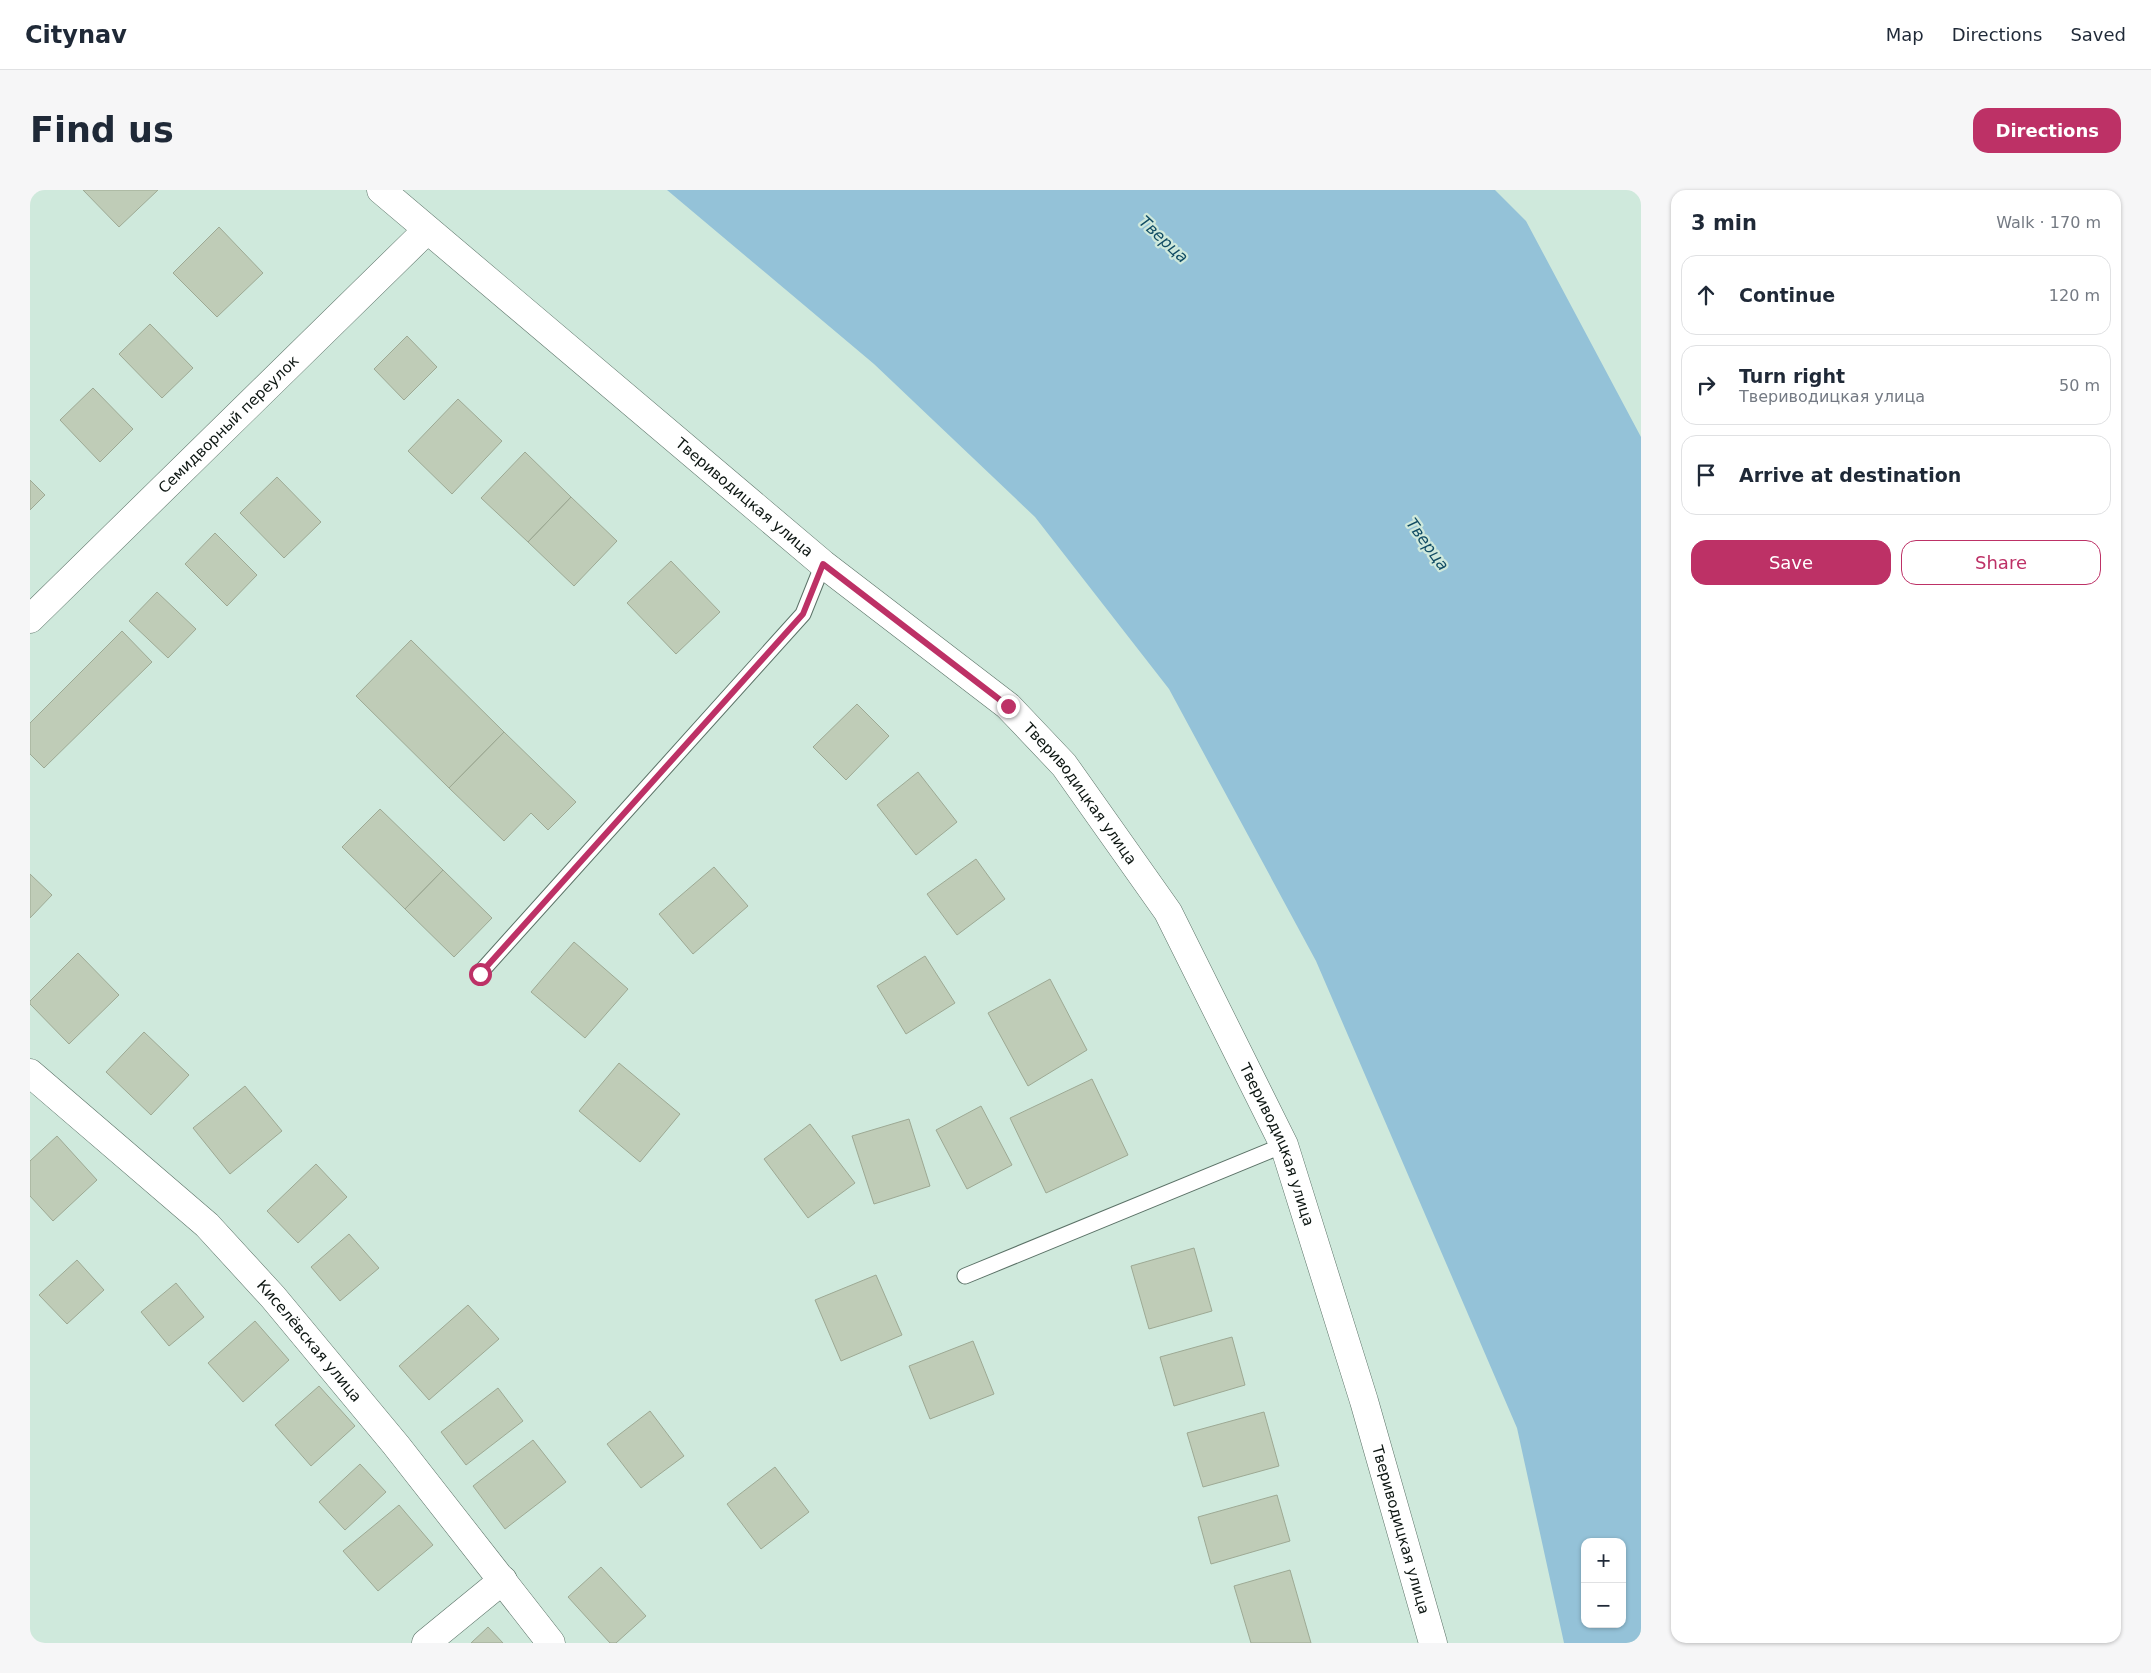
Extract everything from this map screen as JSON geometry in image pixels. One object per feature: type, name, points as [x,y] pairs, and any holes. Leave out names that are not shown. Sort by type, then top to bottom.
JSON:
[{"type":"street","name":"Твериводицкая улица","points":[[380,190],[426,231],[823,564],[1008,706],[1064,766],[1168,912],[1284,1145],[1364,1401],[1433,1643]]},
{"type":"street","name":"Семидворный переулок","points":[[30,619],[426,231]]},
{"type":"street","name":"Киселёвская улица","points":[[30,1073],[207,1225],[273,1298],[503,1580],[551,1643]]},
{"type":"street","points":[[426,1643],[503,1580]]},
{"type":"lane","points":[[480,974],[803,614],[823,564]]},
{"type":"lane","points":[[965,1276],[1284,1145]]},
{"type":"water","name":"Тверца","points":[[667,190],[1495,190],[1526,221],[1641,437],[1641,1643],[1564,1643],[1517,1428],[1316,961],[1169,689],[1035,517],[874,364]]},
{"type":"building","points":[[83,190],[158,190],[119,227]]},
{"type":"building","points":[[219,227],[263,273],[217,317],[173,273]]},
{"type":"building","points":[[150,324],[193,368],[162,398],[119,354]]},
{"type":"building","points":[[407,336],[437,367],[404,400],[374,369]]},
{"type":"building","points":[[93,388],[133,429],[100,462],[60,420]]},
{"type":"building","points":[[458,399],[502,441],[452,494],[408,451]]},
{"type":"building","points":[[525,452],[571,497],[528,542],[481,498]]},
{"type":"building","points":[[277,477],[321,522],[284,558],[240,513]]},
{"type":"building","points":[[30,480],[45,495],[30,510]]},
{"type":"building","points":[[571,497],[617,541],[574,586],[528,542]]},
{"type":"building","points":[[215,533],[257,575],[227,606],[185,564]]},
{"type":"building","points":[[671,561],[720,612],[676,654],[627,603]]},
{"type":"building","points":[[157,592],[196,629],[168,658],[129,621]]},
{"type":"building","points":[[122,631],[152,662],[44,768],[30,754],[30,723]]},
{"type":"building","points":[[411,640],[504,732],[449,788],[356,696]]},
{"type":"building","points":[[857,704],[889,736],[846,780],[813,747]]},
{"type":"building","points":[[504,732],[576,802],[548,830],[531,813],[504,841],[449,788]]},
{"type":"building","points":[[918,772],[957,822],[916,855],[877,805]]},
{"type":"building","points":[[380,809],[443,870],[405,909],[342,847]]},
{"type":"building","points":[[976,859],[1005,899],[957,935],[927,894]]},
{"type":"building","points":[[714,867],[748,906],[693,954],[659,914]]},
{"type":"building","points":[[443,870],[492,918],[454,957],[405,909]]},
{"type":"building","points":[[30,874],[52,895],[30,918]]},
{"type":"building","points":[[574,942],[628,989],[585,1038],[531,992]]},
{"type":"building","points":[[78,953],[119,995],[69,1044],[30,1004],[30,1001]]},
{"type":"building","points":[[925,956],[955,1003],[906,1034],[877,986]]},
{"type":"building","points":[[1050,979],[1087,1050],[1028,1086],[988,1013]]},
{"type":"building","points":[[144,1032],[189,1075],[151,1115],[106,1072]]},
{"type":"building","points":[[619,1063],[680,1114],[640,1162],[579,1111]]},
{"type":"building","points":[[1092,1079],[1128,1155],[1046,1193],[1010,1118]]},
{"type":"building","points":[[245,1086],[282,1131],[230,1174],[193,1128]]},
{"type":"building","points":[[981,1106],[1012,1165],[967,1189],[936,1130]]},
{"type":"building","points":[[909,1119],[930,1186],[874,1204],[852,1136]]},
{"type":"building","points":[[810,1124],[855,1183],[808,1218],[764,1159]]},
{"type":"building","points":[[57,1136],[97,1180],[53,1221],[30,1196],[30,1161]]},
{"type":"building","points":[[316,1164],[347,1197],[298,1243],[267,1211]]},
{"type":"building","points":[[349,1234],[379,1268],[340,1301],[311,1267]]},
{"type":"building","points":[[1194,1248],[1212,1311],[1149,1329],[1131,1266]]},
{"type":"building","points":[[77,1260],[104,1290],[67,1324],[39,1295]]},
{"type":"building","points":[[876,1275],[902,1335],[841,1361],[815,1300]]},
{"type":"building","points":[[176,1283],[204,1317],[169,1346],[141,1312]]},
{"type":"building","points":[[468,1305],[499,1339],[429,1400],[399,1366]]},
{"type":"building","points":[[255,1321],[289,1360],[243,1402],[208,1363]]},
{"type":"building","points":[[1232,1337],[1245,1385],[1174,1406],[1160,1357]]},
{"type":"building","points":[[973,1341],[994,1394],[930,1419],[909,1366]]},
{"type":"building","points":[[319,1386],[355,1426],[311,1466],[275,1425]]},
{"type":"building","points":[[498,1388],[523,1421],[466,1465],[441,1432]]},
{"type":"building","points":[[650,1411],[684,1456],[641,1488],[607,1444]]},
{"type":"building","points":[[1264,1412],[1279,1466],[1203,1487],[1187,1433]]},
{"type":"building","points":[[533,1440],[566,1482],[505,1529],[473,1486]]},
{"type":"building","points":[[360,1464],[386,1492],[345,1530],[319,1502]]},
{"type":"building","points":[[775,1467],[809,1512],[761,1549],[727,1504]]},
{"type":"building","points":[[1277,1495],[1290,1541],[1211,1564],[1198,1517]]},
{"type":"building","points":[[399,1505],[433,1545],[378,1591],[343,1551]]},
{"type":"building","points":[[601,1567],[646,1616],[616,1643],[610,1643],[568,1597]]},
{"type":"building","points":[[1290,1570],[1311,1643],[1251,1643],[1234,1586]]},
{"type":"building","points":[[488,1627],[503,1643],[471,1643]]},
{"type":"route","points":[[480,974],[803,614],[823,564],[1008,706]]}]
